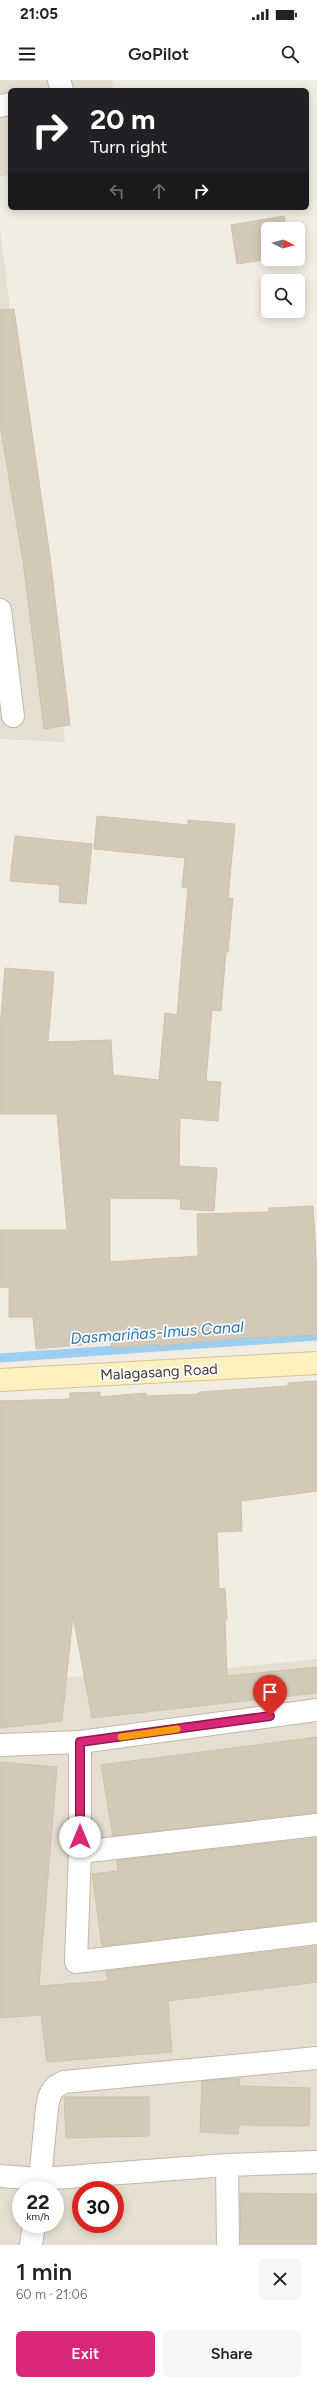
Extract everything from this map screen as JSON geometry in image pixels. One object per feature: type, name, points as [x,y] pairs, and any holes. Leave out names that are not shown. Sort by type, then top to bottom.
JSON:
[{"type":"main road","name":"Malagasang Road","points":[[0,1380],[317,1363]]},
{"type":"street","points":[[0,610],[5,675],[13,716]]},
{"type":"street","points":[[0,1745],[80,1742],[317,1710]]},
{"type":"street","points":[[80,1742],[80,1852],[76,1962],[317,1933]]},
{"type":"street","points":[[80,1852],[317,1825]]},
{"type":"street","points":[[40,2181],[48,2096],[55,2086],[64,2082],[317,2058]]},
{"type":"street","points":[[64,2182],[227,2165],[317,2162]]},
{"type":"street","points":[[227,2165],[228,2245]]},
{"type":"street","points":[[0,2176],[25,2181]]},
{"type":"street","points":[[31,2245],[33,2233]]},
{"type":"shaded area","points":[[0,80],[112,80],[114,88],[8,88],[8,175],[0,177]]},
{"type":"shaded area","points":[[0,229],[65,742],[0,739]]},
{"type":"shaded area","points":[[317,1659],[317,2245],[0,2245],[0,1681],[228,1668]]},
{"type":"building","points":[[284,216],[285,222],[261,222],[261,260],[237,264],[231,225]]},
{"type":"building","points":[[14,309],[50,557],[70,725],[44,729],[23,562],[0,425],[0,310]]},
{"type":"building","points":[[97,816],[188,825],[188,820],[235,824],[228,898],[233,898],[228,952],[226,952],[221,1011],[212,1010],[206,1081],[221,1082],[218,1121],[180,1118],[179,1166],[217,1168],[214,1211],[180,1209],[181,1199],[110,1198],[110,1262],[198,1256],[197,1214],[269,1212],[269,1208],[313,1206],[317,1274],[317,1335],[239,1338],[159,1346],[159,1344],[112,1348],[111,1342],[36,1349],[33,1317],[9,1317],[9,1288],[0,1287],[0,1230],[67,1230],[57,1114],[0,1114],[0,1027],[5,968],[54,972],[48,1042],[111,1040],[113,1075],[159,1080],[165,1013],[177,1015],[188,888],[182,887],[185,858],[94,849]]},
{"type":"building","points":[[15,836],[92,844],[86,904],[59,902],[60,885],[10,881]]},
{"type":"building","points":[[317,1381],[317,1491],[241,1501],[242,1531],[217,1532],[219,1589],[225,1588],[227,1620],[225,1620],[227,1676],[317,1667],[317,1693],[92,1718],[73,1616],[62,1721],[0,1728],[0,1401],[70,1399],[70,1393],[100,1392],[100,1397],[146,1393],[147,1396],[199,1394],[199,1392],[288,1386],[288,1383]]},
{"type":"building","points":[[317,1737],[317,1813],[113,1836],[101,1765]]},
{"type":"building","points":[[0,1762],[57,1767],[39,1986],[108,1981],[106,1971],[317,1946],[317,1982],[168,2001],[172,2052],[47,2062],[41,2015],[0,2018]]},
{"type":"building","points":[[317,1838],[317,1921],[102,1946],[92,1874],[118,1871],[117,1860]]},
{"type":"building","points":[[240,2079],[239,2086],[310,2088],[309,2126],[239,2125],[238,2134],[200,2132],[202,2081]]},
{"type":"building","points":[[64,2097],[149,2097],[149,2136],[66,2138]]},
{"type":"building","points":[[240,2193],[317,2194],[317,2245],[241,2245]]},
{"type":"waterway","name":"Dasmariñas-Imus Canal","points":[[0,1358],[317,1336]]},
{"type":"slow traffic","points":[[121,1737],[177,1729]]},
{"type":"route","points":[[80,1837],[80,1742],[270,1716]]}]
